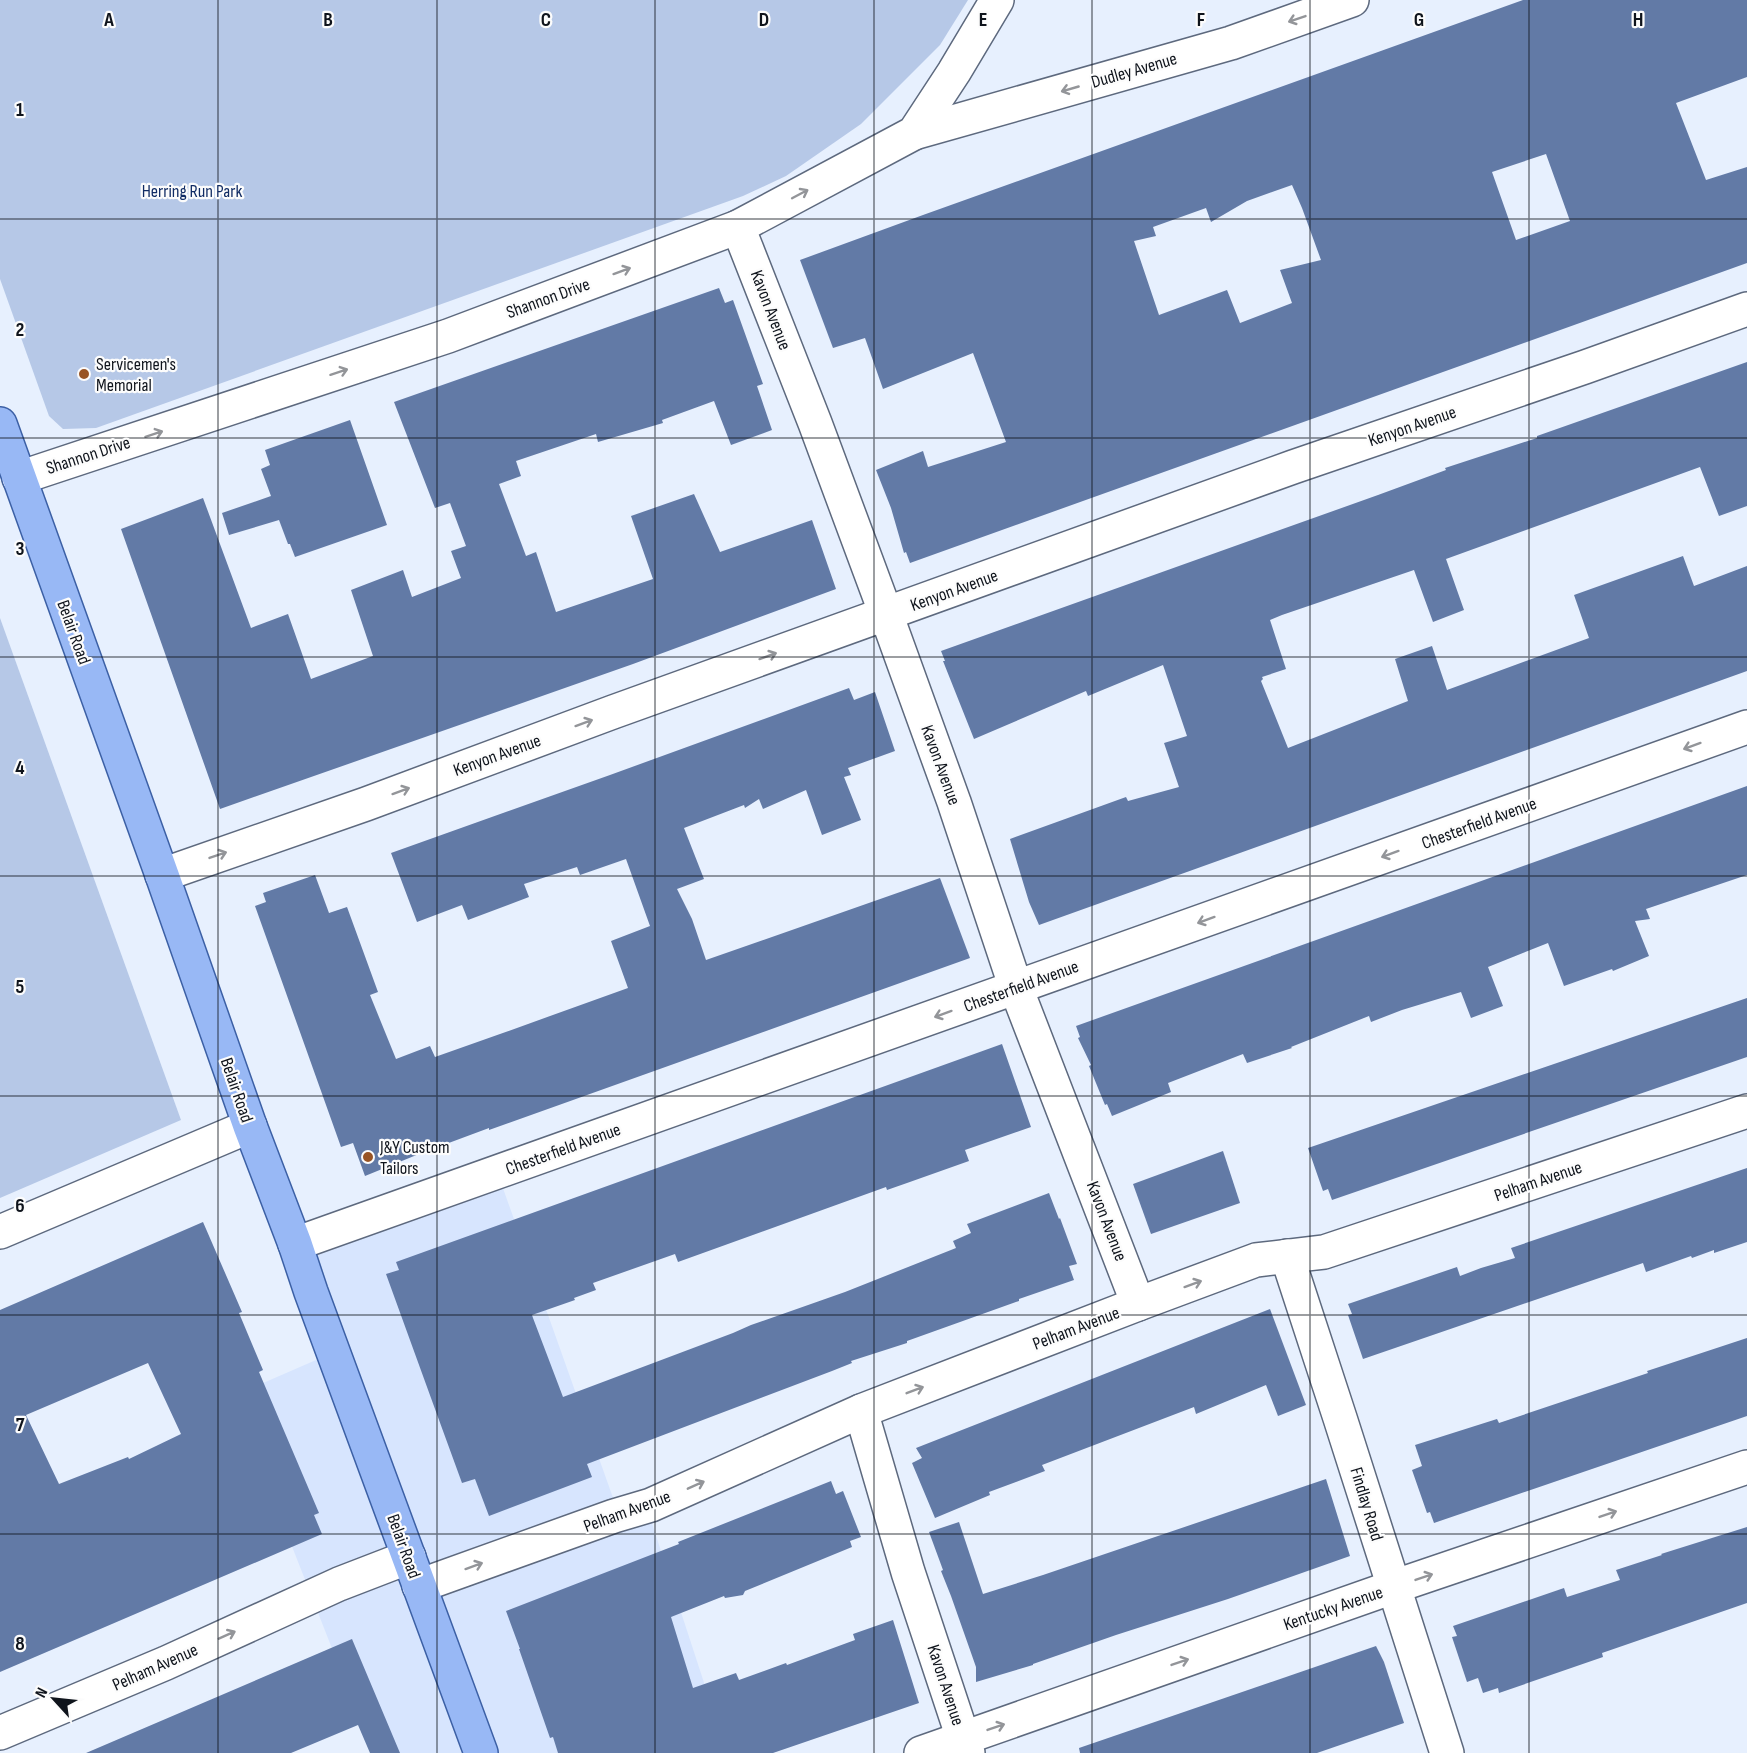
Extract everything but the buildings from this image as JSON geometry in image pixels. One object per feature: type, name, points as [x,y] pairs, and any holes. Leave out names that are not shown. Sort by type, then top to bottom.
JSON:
[{"type":"main road","name":"Belair Road","points":[[0,424],[250,1126],[481,1753]]},
{"type":"street","name":"Shannon Drive","points":[[19,478],[448,336],[738,228],[914,133],[997,0]]},
{"type":"street","name":"Dudley Avenue","points":[[914,133],[1231,43],[1352,0]]},
{"type":"street","name":"Kavon Avenue","points":[[738,228],[815,423],[886,614],[954,802],[1016,988],[1138,1304]]},
{"type":"street","name":"Kenyon Avenue","points":[[162,874],[366,804],[613,712],[1293,467],[1747,309]]},
{"type":"street","name":"Chesterfield Avenue","points":[[295,1244],[1747,727]]},
{"type":"street","name":"Pelham Avenue","points":[[0,1733],[166,1663],[339,1584],[414,1572],[651,1505],[861,1412],[1256,1260],[1324,1252],[1747,1110]]},
{"type":"street","points":[[0,1232],[250,1126]]},
{"type":"street","name":"Findlay Road","points":[[1287,1256],[1447,1753]]},
{"type":"street","name":"Kavon Avenue","points":[[861,1412],[908,1572],[966,1745]]},
{"type":"street","name":"Kentucky Avenue","points":[[921,1753],[966,1745],[1394,1587],[1747,1467]]},
{"type":"shaded area","points":[[499,1177],[617,1509],[644,1499],[727,1753],[373,1753],[233,1396],[339,1350],[300,1244]]},
{"type":"green space","name":"Herring Run Park","points":[[0,0],[968,0],[940,45],[861,124],[786,176],[743,196],[96,428],[63,429],[49,416],[0,279]]},
{"type":"green space","points":[[0,618],[181,1120],[0,1198]]},
{"type":"place","name":"Servicemen's Memorial","points":[[84,374]]},
{"type":"place","name":"J&Y Custom Tailors","points":[[368,1157]]}]
